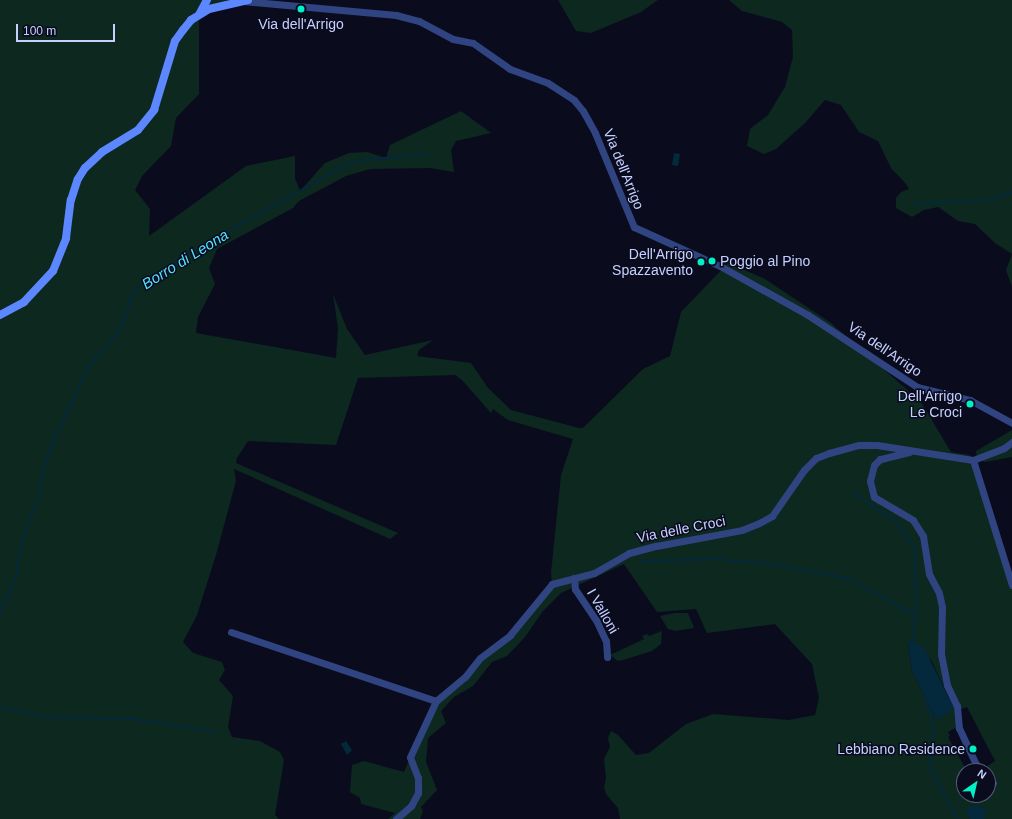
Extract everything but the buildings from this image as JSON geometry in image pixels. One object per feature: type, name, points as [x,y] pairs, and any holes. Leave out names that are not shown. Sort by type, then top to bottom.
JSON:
[{"type":"main road","points":[[199,14],[207,0]]},
{"type":"main road","points":[[0,314],[24,302],[53,271],[66,238],[71,200],[78,179],[85,168],[102,152],[138,130],[154,110],[175,42],[191,20],[199,14],[243,0]]},
{"type":"street","name":"Via dell'Arrigo","points":[[243,0],[396,15],[419,21],[454,39],[473,43],[510,69],[548,83],[574,100],[583,111],[595,133],[634,227],[716,264],[802,311],[917,387],[970,400],[1012,423]]},
{"type":"street","name":"Via delle Croci","points":[[396,819],[411,806],[418,793],[418,778],[410,757],[436,701],[464,677],[480,658],[510,635],[552,584],[594,573],[629,553],[656,546],[742,530],[759,523],[776,511],[804,470],[816,458],[828,453],[871,445],[973,460],[1004,448],[1012,442]]},
{"type":"street","points":[[913,451],[880,459],[874,465],[870,481],[874,497],[913,520],[923,536],[929,574],[939,593],[942,607],[941,654],[947,685],[957,706],[959,728],[976,763]]},
{"type":"street","points":[[973,460],[1012,585]]},
{"type":"street","name":"I Valloni","points":[[574,578],[575,589],[596,620],[606,641],[609,651],[607,658]]},
{"type":"street","points":[[230,632],[436,701]]},
{"type":"green space","points":[[0,0],[240,0],[199,14],[199,94],[176,118],[171,146],[142,176],[135,190],[150,209],[149,236],[246,166],[295,156],[295,178],[300,191],[325,163],[349,153],[367,152],[386,158],[390,145],[461,111],[491,133],[456,141],[451,150],[454,172],[430,168],[370,169],[346,176],[299,201],[293,208],[217,249],[209,268],[215,284],[198,317],[196,333],[336,358],[338,328],[333,294],[347,329],[365,355],[433,340],[419,350],[417,356],[471,363],[488,388],[511,410],[583,428],[643,369],[670,356],[681,312],[728,263],[765,279],[831,323],[921,402],[951,452],[969,455],[973,460],[1012,585],[1012,819],[620,819],[618,808],[606,794],[604,787],[606,778],[604,759],[610,747],[608,738],[611,731],[618,735],[636,755],[649,753],[686,724],[713,714],[789,720],[815,715],[819,698],[812,664],[775,624],[707,633],[696,609],[657,612],[624,564],[561,593],[543,611],[525,637],[507,656],[492,662],[473,686],[454,697],[441,711],[446,723],[428,738],[426,762],[437,790],[421,807],[423,811],[420,819],[388,819],[395,813],[361,804],[360,798],[350,792],[352,765],[364,761],[404,772],[430,710],[475,665],[510,636],[552,584],[551,573],[561,475],[573,439],[508,420],[493,409],[491,413],[462,380],[455,375],[358,378],[336,445],[248,441],[237,458],[236,463],[398,533],[390,539],[234,469],[236,481],[216,555],[197,615],[183,642],[193,653],[222,662],[225,670],[219,680],[233,696],[228,727],[232,737],[260,741],[280,752],[284,760],[275,815],[279,819],[0,819]],"holes":[[[908,642],[931,660],[951,702],[935,717],[912,671]],[[967,707],[995,761],[992,763],[996,763],[996,803],[956,803],[956,763],[963,763],[948,737],[950,736],[948,732],[955,728],[958,732],[955,711]]]},
{"type":"green space","points":[[558,0],[658,0],[641,12],[591,33],[576,31]]},
{"type":"green space","points":[[729,0],[1012,0],[1012,254],[995,243],[975,224],[958,221],[938,207],[924,210],[912,217],[896,208],[896,198],[901,192],[909,189],[891,168],[878,141],[859,132],[841,105],[825,100],[805,123],[776,149],[764,154],[747,146],[750,129],[768,115],[785,87],[793,57],[792,30],[782,22],[742,11]]},
{"type":"green space","points":[[1012,254],[1012,287],[1006,270]]},
{"type":"green space","points":[[1012,430],[1012,457],[985,462],[977,458],[976,451]]},
{"type":"green space","points":[[675,613],[688,613],[694,628],[675,631],[668,629],[660,616]]},
{"type":"green space","points":[[662,631],[661,644],[652,651],[618,661],[610,655],[644,639],[642,636],[647,634],[649,636]]},
{"type":"water","points":[[674,153],[680,154],[678,166],[672,165]]},
{"type":"water","points":[[910,640],[924,648],[954,708],[939,719],[935,717],[912,671],[908,642]]},
{"type":"water","points":[[346,741],[352,750],[347,755],[341,744]]},
{"type":"water","points":[[969,806],[982,806],[986,812],[984,819],[970,819],[966,812]]},
{"type":"waterway","name":"Borro di Leona","points":[[0,612],[16,578],[21,542],[39,497],[44,466],[53,442],[89,366],[121,329],[131,299],[139,286],[216,238],[354,161],[428,154]]},
{"type":"waterway","points":[[913,204],[988,200],[1012,192]]},
{"type":"waterway","points":[[853,493],[896,521],[915,549],[916,616],[913,642]]},
{"type":"waterway","points":[[641,561],[717,559],[786,566],[850,579],[916,616]]},
{"type":"waterway","points":[[926,699],[934,730],[929,756],[931,769],[957,819]]},
{"type":"waterway","points":[[0,707],[45,717],[134,719],[216,732]]},
{"type":"place","name":"Via dell'Arrigo","points":[[301,9]]},
{"type":"place","name":"Poggio al Pino","points":[[712,261]]},
{"type":"place","name":"Dell'Arrigo Spazzavento","points":[[701,262]]},
{"type":"place","name":"Dell'Arrigo Le Croci","points":[[970,404]]},
{"type":"place","name":"Lebbiano Residence","points":[[973,749]]}]
